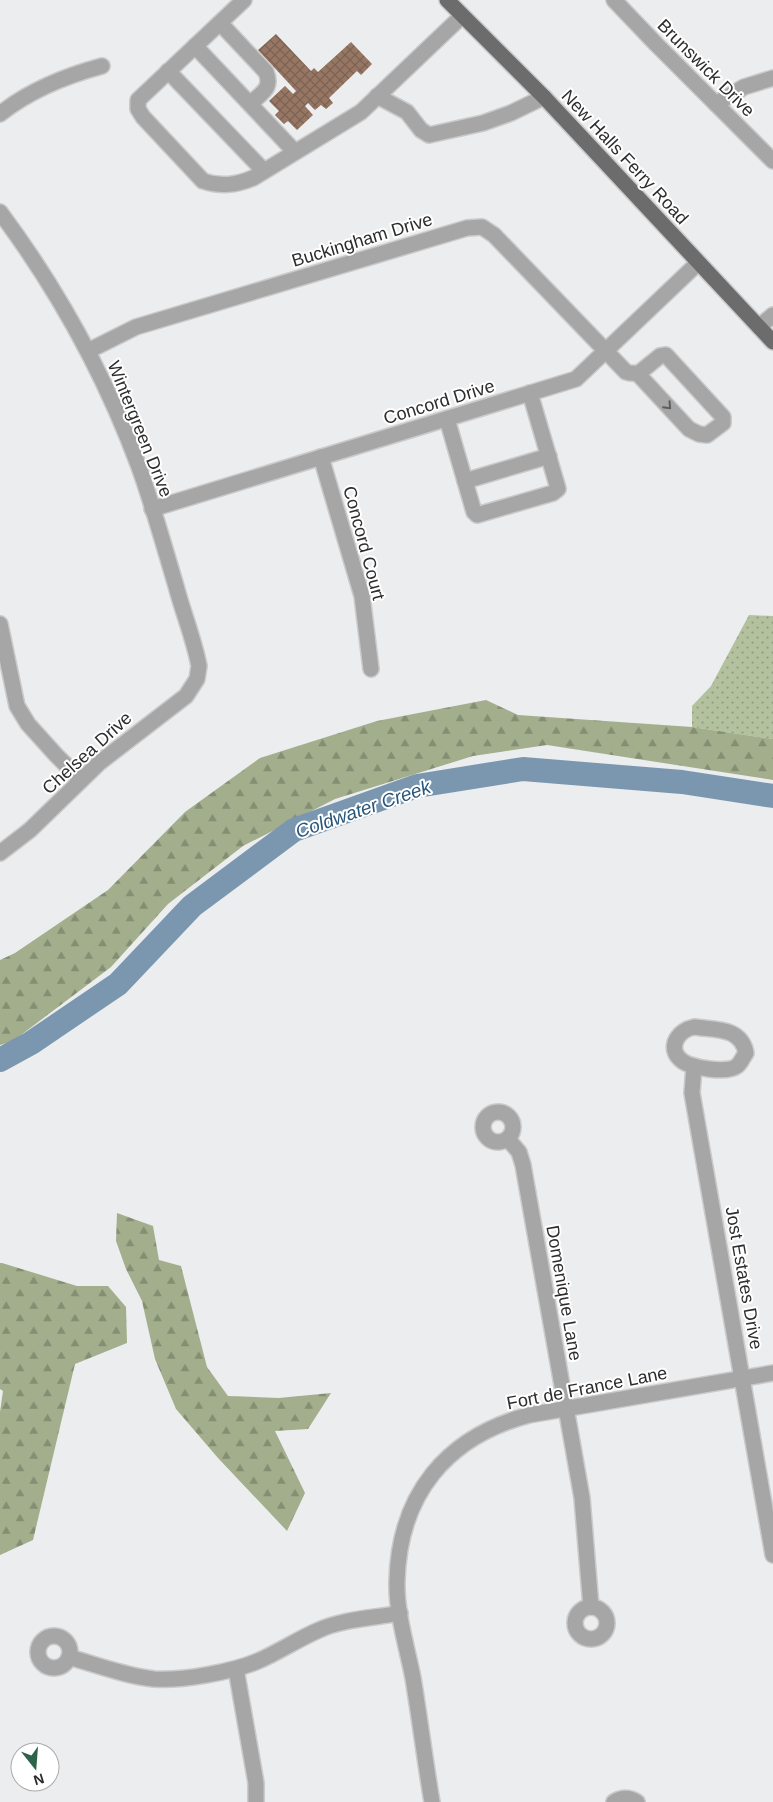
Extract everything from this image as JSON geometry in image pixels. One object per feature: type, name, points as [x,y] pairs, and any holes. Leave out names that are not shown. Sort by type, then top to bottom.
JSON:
[{"type":"main road","name":"New Halls Ferry Road","points":[[447,0],[544,97],[773,342]]},
{"type":"street","points":[[244,0],[138,100],[138,109],[143,117],[203,181],[216,185],[240,184],[361,112],[462,16]]},
{"type":"street","name":"Brunswick Drive","points":[[614,0],[773,161]]},
{"type":"street","points":[[220,23],[266,72],[269,80],[267,88],[250,104]]},
{"type":"street","points":[[195,46],[296,152]]},
{"type":"street","points":[[0,114],[23,98],[47,85],[76,73],[102,66]]},
{"type":"street","points":[[168,72],[264,171]]},
{"type":"street","points":[[716,104],[744,87],[773,78]]},
{"type":"street","points":[[378,96],[407,112],[421,130],[429,135],[483,123],[511,113],[544,97]]},
{"type":"street","name":"Wintergreen Drive","points":[[0,212],[53,288],[88,350],[123,428],[139,468],[197,656],[199,666],[197,679]]},
{"type":"street","name":"Buckingham Drive","points":[[88,350],[136,327],[467,228],[482,227],[494,235],[606,351]]},
{"type":"street","name":"Concord Drive","points":[[152,509],[576,378],[698,263]]},
{"type":"street","points":[[759,327],[773,315]]},
{"type":"street","points":[[606,351],[626,372],[630,373],[642,372],[660,356],[668,357],[723,417],[723,422],[710,434],[703,435],[686,426],[637,373]]},
{"type":"street","points":[[447,419],[474,512],[477,515],[556,492],[558,489],[557,485],[530,393]]},
{"type":"street","points":[[465,480],[549,456]]},
{"type":"street","name":"Concord Court","points":[[321,457],[362,596],[371,669]]},
{"type":"street","points":[[0,624],[17,706],[28,724],[81,780]]},
{"type":"street","name":"Chelsea Drive","points":[[0,853],[37,824],[81,780],[122,744],[175,706],[186,696],[197,679]]},
{"type":"street","name":"Jost Estates Drive","points":[[694,1066],[692,1093],[773,1555]]},
{"type":"street","name":"Domenique Lane","points":[[508,1139],[518,1152],[523,1165],[582,1498],[591,1607]]},
{"type":"street","name":"Fort de France Lane","points":[[432,1802],[396,1583],[403,1532],[411,1508],[424,1484],[442,1461],[460,1447],[508,1420],[529,1414],[773,1373]]},
{"type":"street","points":[[69,1657],[131,1674],[177,1679],[236,1669],[258,1661],[320,1629],[400,1614]]},
{"type":"street","points":[[236,1669],[256,1783],[256,1802]]},
{"type":"street","points":[[614,1802],[622,1798],[629,1798],[637,1802]]},
{"type":"green space","points":[[749,615],[773,616],[773,739],[692,727],[692,706],[711,686]]},
{"type":"green space","points":[[486,700],[518,715],[692,727],[773,739],[773,780],[547,745],[473,756],[335,799],[243,846],[168,904],[111,967],[13,1041],[0,1045],[0,960],[15,953],[108,890],[185,812],[260,758],[377,721]]},
{"type":"green space","points":[[117,1213],[153,1226],[159,1260],[181,1266],[207,1367],[228,1396],[279,1398],[331,1393],[308,1429],[275,1431],[305,1493],[287,1531],[218,1458],[176,1409],[155,1359],[142,1301],[126,1269],[116,1241]]},
{"type":"green space","points":[[0,1263],[77,1286],[108,1286],[126,1307],[127,1343],[75,1364],[33,1540],[0,1555],[0,1412],[3,1391],[0,1389]]},
{"type":"building","points":[[276,34],[311,71],[314,68],[318,72],[351,42],[372,64],[361,75],[357,71],[329,98],[333,103],[326,109],[321,105],[315,110],[308,103],[305,106],[313,115],[297,130],[288,121],[284,124],[275,115],[279,111],[269,101],[285,86],[293,94],[296,91],[258,50]]},
{"type":"waterway","name":"Coldwater Creek","points":[[0,1060],[31,1043],[118,984],[192,906],[294,830],[417,786],[523,769],[682,782],[773,796]]}]
